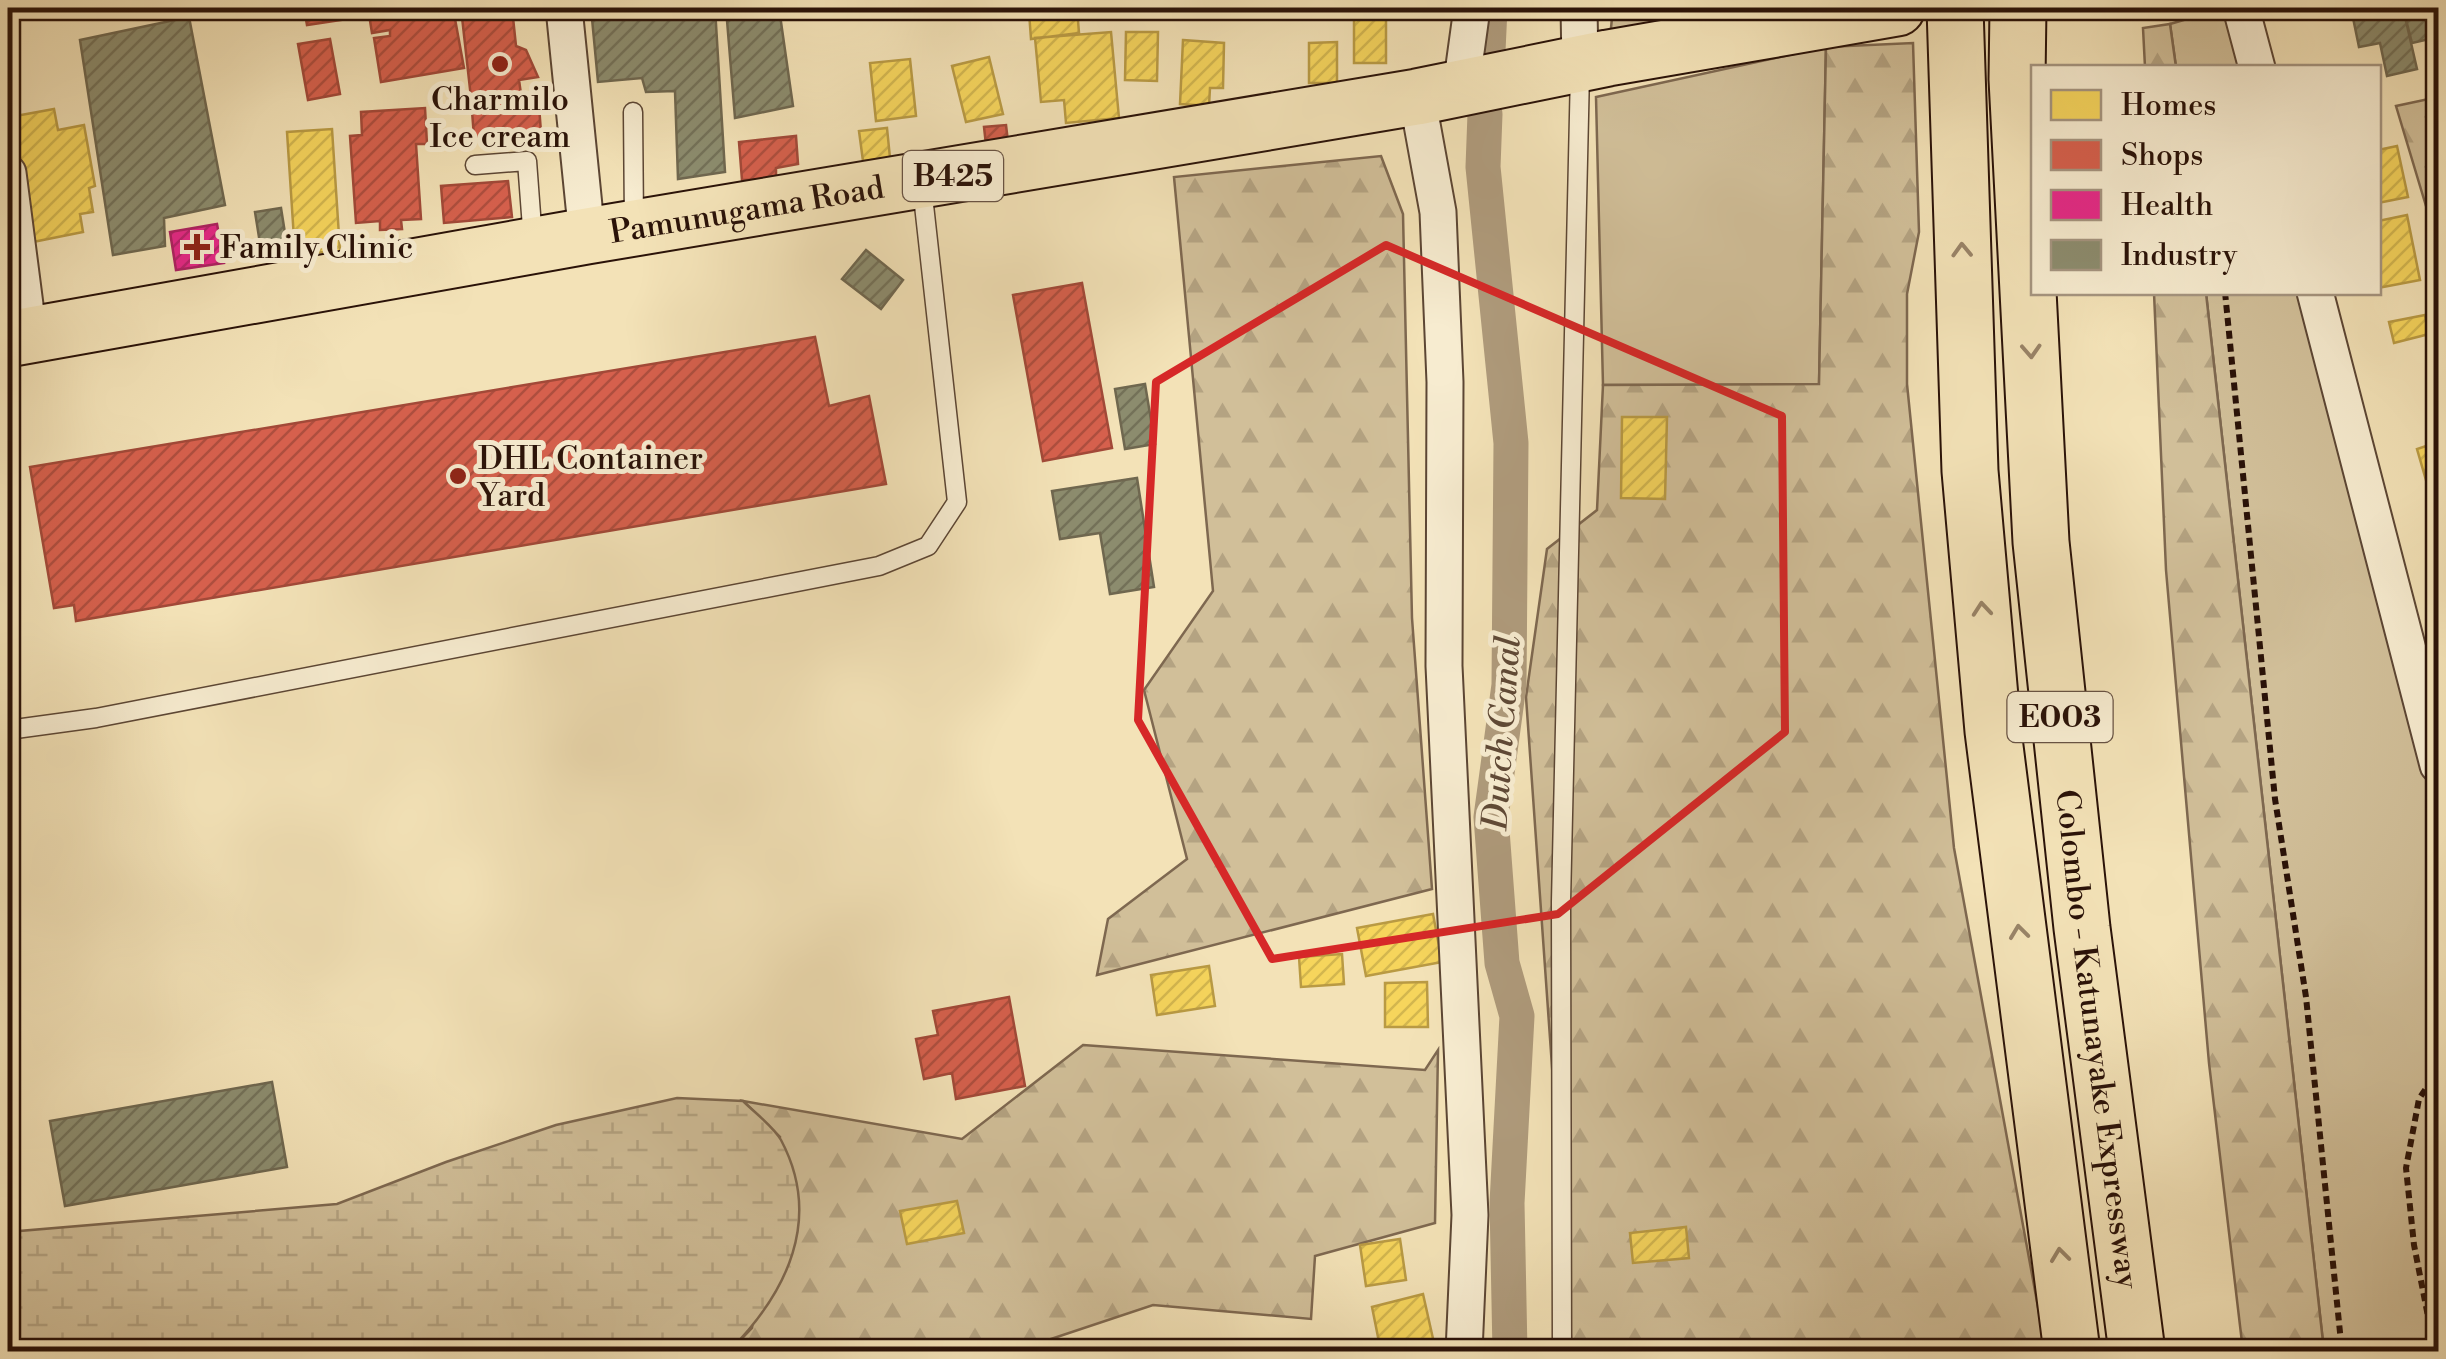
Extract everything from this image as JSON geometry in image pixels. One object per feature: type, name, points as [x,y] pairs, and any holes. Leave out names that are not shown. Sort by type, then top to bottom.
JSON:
[{"type":"main road","name":"Pamunugama Road","points":[[18,338],[1439,92],[1898,8]]},
{"type":"main road","name":"Colombo - Katunayake Expressway","points":[[1955,8],[1970,471],[1993,731],[2072,1352]]},
{"type":"main road","name":"Colombo - Katunayake Expressway","points":[[2018,8],[2017,79],[2041,542],[2082,928],[2137,1352]]},
{"type":"street","points":[[564,8],[611,233]]},
{"type":"street","points":[[1464,1352],[1470,1215],[1444,666],[1438,212],[1439,92],[1472,8]]},
{"type":"street","points":[[1579,8],[1580,64]]},
{"type":"street","points":[[2241,8],[2256,65]]},
{"type":"street","points":[[8,173],[18,338]]},
{"type":"street","points":[[2316,295],[2438,766]]},
{"type":"lane","points":[[1562,1352],[1561,902],[1580,64]]},
{"type":"lane","points":[[611,233],[633,112]]},
{"type":"lane","points":[[475,164],[526,161],[534,246]]},
{"type":"lane","points":[[8,730],[96,718],[860,570],[928,546],[957,502],[922,181]]},
{"type":"path","points":[[2225,295],[2276,799],[2306,998],[2342,1352]]},
{"type":"path","points":[[2436,1352],[2414,1245],[2406,1168],[2420,1099],[2438,1070]]},
{"type":"highlighted area","points":[[1386,245],[1782,416],[1785,732],[1558,914],[1272,959],[1138,720],[1156,382]]},
{"type":"green space","points":[[1613,8],[1769,8],[1608,58]]},
{"type":"green space","points":[[2225,8],[2242,65],[2176,65],[2170,24]]},
{"type":"green space","points":[[2170,24],[2176,65],[2145,65],[2143,28]]},
{"type":"green space","points":[[1913,43],[1919,232],[1907,294],[1907,384],[1954,848],[2046,1351],[1572,1351],[1526,697],[1547,549],[1597,510],[1603,385],[1819,384],[1826,47]]},
{"type":"green space","points":[[1826,47],[1819,385],[1603,385],[1596,97]]},
{"type":"green space","points":[[2438,97],[2438,213],[2429,216],[2396,106]]},
{"type":"green space","points":[[1381,156],[1403,214],[1412,618],[1432,889],[1097,975],[1108,919],[1187,859],[1144,690],[1213,591],[1174,177]]},
{"type":"green space","points":[[2154,295],[2206,295],[2324,1351],[2243,1351],[2209,1063],[2166,570]]},
{"type":"green space","points":[[2206,295],[2301,295],[2438,797],[2438,1155],[2427,1210],[2438,1270],[2438,1351],[2324,1351]]},
{"type":"green space","points":[[1083,1045],[1425,1070],[1438,1050],[1435,1223],[1315,1256],[1311,1319],[1153,1305],[1015,1351],[729,1352],[752,1328],[780,1137],[743,1101],[962,1139]]},
{"type":"green space","points":[[677,1098],[743,1101],[781,1140],[799,1198],[798,1226],[782,1280],[768,1305],[729,1351],[8,1351],[8,1232],[337,1204],[556,1125]]},
{"type":"building: Homes","points":[[1077,8],[1079,33],[1031,39],[1029,12]]},
{"type":"building: Homes","points":[[1354,8],[1386,8],[1386,63],[1354,63]]},
{"type":"building: Homes","points":[[1111,32],[1119,118],[1066,123],[1064,100],[1041,102],[1035,38]]},
{"type":"building: Homes","points":[[1126,32],[1158,32],[1157,81],[1125,80]]},
{"type":"building: Homes","points":[[1183,40],[1224,43],[1223,88],[1210,88],[1209,106],[1180,104]]},
{"type":"building: Homes","points":[[1337,42],[1337,83],[1309,83],[1309,43]]},
{"type":"building: Homes","points":[[989,57],[1003,114],[966,122],[952,66]]},
{"type":"building: Homes","points":[[910,59],[916,116],[876,121],[870,63]]},
{"type":"building: Homes","points":[[54,109],[58,130],[84,125],[95,186],[89,188],[93,212],[80,214],[83,232],[33,242],[10,117]]},
{"type":"building: Homes","points":[[887,128],[890,158],[863,161],[859,131]]},
{"type":"building: Homes","points":[[332,129],[340,251],[295,254],[287,132]]},
{"type":"building: Homes","points":[[2397,146],[2408,197],[2381,202],[2381,149]]},
{"type":"building: Homes","points":[[2407,215],[2420,280],[2381,287],[2381,220]]},
{"type":"building: Homes","points":[[2425,315],[2429,334],[2394,343],[2389,322]]},
{"type":"building: Homes","points":[[1622,417],[1667,417],[1665,499],[1621,498]]},
{"type":"building: Homes","points":[[2438,442],[2438,499],[2432,501],[2417,449]]},
{"type":"building: Homes","points":[[1433,914],[1442,962],[1366,976],[1357,928]]},
{"type":"building: Homes","points":[[1342,954],[1344,984],[1301,987],[1299,957]]},
{"type":"building: Homes","points":[[1209,966],[1215,1006],[1157,1015],[1151,975]]},
{"type":"building: Homes","points":[[1427,982],[1428,1027],[1385,1027],[1385,983]]},
{"type":"building: Homes","points":[[957,1201],[964,1233],[907,1244],[900,1211]]},
{"type":"building: Homes","points":[[1686,1227],[1689,1258],[1633,1263],[1630,1233]]},
{"type":"building: Homes","points":[[1400,1239],[1406,1280],[1366,1286],[1360,1245]]},
{"type":"building: Homes","points":[[1423,1294],[1436,1352],[1381,1352],[1372,1307]]},
{"type":"building: Homes","points":[[1248,1344],[1249,1352],[1177,1352]]},
{"type":"building: Shops","points":[[304,8],[339,8],[341,20],[307,25]]},
{"type":"building: Shops","points":[[368,8],[453,8],[464,68],[381,82],[374,38],[390,36],[390,30],[372,33]]},
{"type":"building: Shops","name":"Charmilo Ice cream","points":[[461,8],[512,8],[516,46],[526,50],[538,77],[519,80],[521,94],[471,98]]},
{"type":"building: Shops","points":[[330,39],[340,94],[308,100],[298,44]]},
{"type":"building: Shops","name":"Charmilo Ice cream","points":[[538,93],[541,132],[474,137],[471,98]]},
{"type":"building: Shops","points":[[425,108],[427,144],[416,144],[421,219],[401,220],[402,229],[380,230],[380,221],[356,223],[350,136],[362,135],[361,112]]},
{"type":"building: Shops","points":[[1006,125],[1008,142],[986,145],[984,127]]},
{"type":"building: Shops","points":[[796,136],[798,164],[776,168],[776,179],[742,180],[739,142]]},
{"type":"building: Shops","points":[[508,181],[512,217],[444,223],[441,186]]},
{"type":"building: Shops","points":[[1082,283],[1112,448],[1043,461],[1013,295]]},
{"type":"building: Shops","name":"DHL Container Yard","points":[[815,337],[829,406],[869,396],[886,484],[76,621],[74,605],[54,608],[30,467]]},
{"type":"building: Shops","points":[[1009,997],[1025,1086],[956,1099],[952,1073],[924,1079],[916,1039],[938,1035],[933,1011]]},
{"type":"building: Health","name":"Family Clinic","points":[[217,224],[224,263],[176,270],[170,232]]},
{"type":"building: Industry","points":[[591,8],[715,8],[725,172],[678,179],[675,91],[646,92],[642,78],[598,82]]},
{"type":"building: Industry","points":[[726,8],[779,8],[793,106],[735,118]]},
{"type":"building: Industry","points":[[2351,8],[2403,8],[2417,69],[2387,76],[2380,43],[2359,47]]},
{"type":"building: Industry","points":[[2403,8],[2434,8],[2438,37],[2412,43]]},
{"type":"building: Industry","points":[[189,17],[225,205],[164,218],[165,246],[113,255],[80,40]]},
{"type":"building: Industry","points":[[281,208],[288,252],[262,256],[255,212]]},
{"type":"building: Industry","points":[[866,250],[903,280],[881,309],[842,279]]},
{"type":"building: Industry","points":[[1145,384],[1155,444],[1125,449],[1115,389]]},
{"type":"building: Industry","points":[[1137,478],[1154,587],[1110,594],[1100,533],[1060,539],[1052,491]]},
{"type":"building: Industry","points":[[272,1082],[287,1167],[65,1206],[50,1121]]},
{"type":"waterway","name":"Dutch Canal","points":[[1488,51],[1490,8]]},
{"type":"waterway","name":"Dutch Canal","points":[[1485,114],[1483,167],[1511,443],[1509,685],[1491,817],[1502,963],[1517,1016],[1507,1203],[1510,1352]]},
{"type":"place","name":"Charmilo Ice cream","points":[[500,64]]},
{"type":"place","name":"Family Clinic","points":[[197,247]]},
{"type":"place","name":"DHL Container Yard","points":[[458,476]]}]
